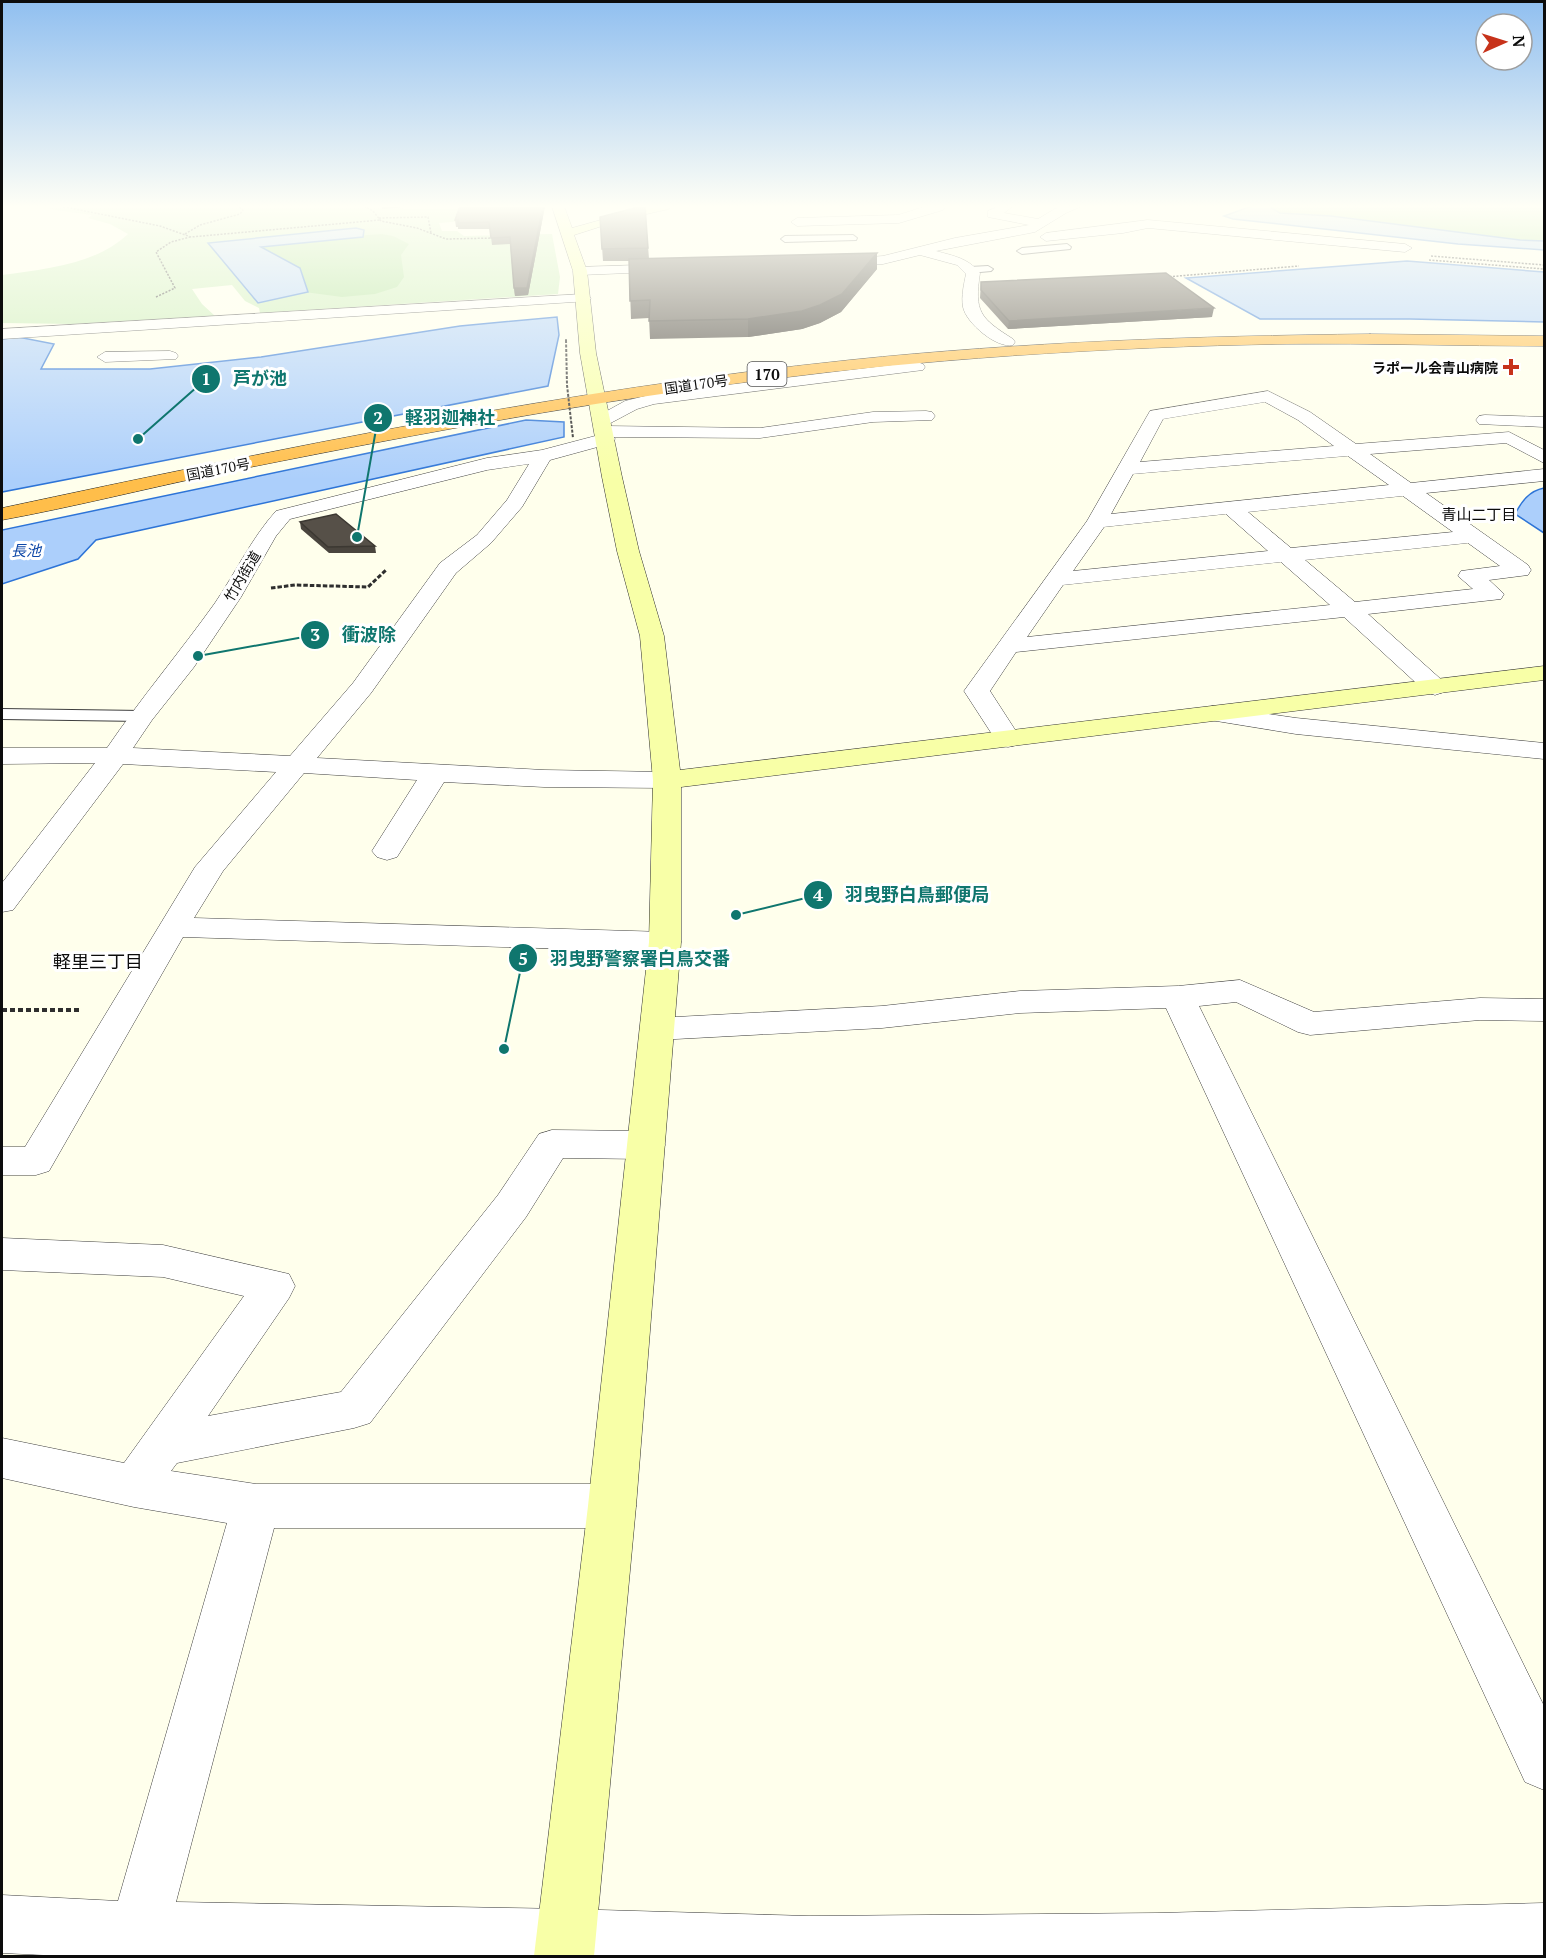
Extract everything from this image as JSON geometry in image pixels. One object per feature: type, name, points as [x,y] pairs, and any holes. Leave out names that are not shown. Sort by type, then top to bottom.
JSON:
[{"type":"highway","name":"国道170号","points":[[2,514],[360,440],[596,419],[838,357],[1007,342],[1132,335],[1276,331],[1545,333]]},
{"type":"highway","name":"国道170号","points":[[2,502],[349,431],[596,419],[685,384],[838,366],[1005,351],[1140,343],[1284,339],[1545,342]]},
{"type":"street","points":[[969,297],[968,305],[977,322],[1007,342]]},
{"type":"street","points":[[2,334],[584,298],[596,419],[628,551],[652,636],[667,780],[665,942],[612,1506],[565,1947]]},
{"type":"street","points":[[120,326],[104,360],[170,356]]},
{"type":"street","points":[[596,419],[653,399],[917,367]]},
{"type":"street","points":[[1008,739],[977,691],[1097,522],[1156,415],[1268,396],[1305,417],[1353,450],[1520,570],[1469,576],[1493,594],[1010,646]]},
{"type":"street","points":[[596,419],[760,433],[873,417],[926,416]]},
{"type":"street","points":[[1271,419],[1305,417]]},
{"type":"street","name":"竹内街道","points":[[2,903],[115,756],[142,716],[182,667],[234,591],[267,533],[283,515],[487,465],[543,456],[596,419]]},
{"type":"street","points":[[1485,420],[1545,422]]},
{"type":"street","points":[[1148,430],[1204,425]]},
{"type":"street","points":[[1126,469],[1509,437],[1545,457]]},
{"type":"street","points":[[2,1161],[36,1161],[210,867],[362,688],[448,568],[484,540],[515,503],[543,456]]},
{"type":"street","points":[[1097,522],[1545,475]]},
{"type":"street","points":[[1231,508],[1349,609],[1435,687]]},
{"type":"street","points":[[1057,579],[1471,536]]},
{"type":"street","points":[[2,756],[115,756],[297,763],[584,781],[667,780],[1545,673]]},
{"type":"street","points":[[1213,714],[1272,724],[1471,741],[1545,751]]},
{"type":"street","points":[[387,851],[436,772]]},
{"type":"street","points":[[173,927],[665,942]]},
{"type":"street","points":[[657,1029],[882,1017],[1020,1002],[1178,997],[1240,990],[1310,1024],[1480,1009],[1545,1010]]},
{"type":"street","points":[[1178,997],[1545,1763]]},
{"type":"street","points":[[163,1445],[354,1409],[512,1206],[552,1144],[646,1145]]},
{"type":"street","points":[[2,1254],[163,1261],[274,1286],[134,1486]]},
{"type":"street","points":[[2,1458],[134,1486],[256,1506],[612,1506]]},
{"type":"street","points":[[136,1944],[256,1506]]},
{"type":"street","points":[[2,1924],[136,1944],[565,1947],[1158,1943],[1545,1932]]},
{"type":"lane","points":[[2,714],[142,716]]},
{"type":"path","points":[[566,339],[567,385],[596,419]]},
{"type":"path","points":[[234,591],[295,585],[368,587],[386,570]]},
{"type":"path","points":[[2,1010],[124,1011]]},
{"type":"green space","points":[[2,297],[198,297],[215,316],[73,324],[2,323]]},
{"type":"green space","points":[[242,297],[505,297],[260,313],[259,308]]},
{"type":"water","points":[[253,297],[284,297],[258,303]]},
{"type":"water","points":[[1221,297],[1544,297],[1544,322],[1260,319]]},
{"type":"water","points":[[557,317],[559,335],[548,386],[2,492],[2,339],[18,337],[54,344],[41,369],[150,369],[261,357],[460,326]]},
{"type":"water","name":"長池","points":[[526,420],[564,422],[564,437],[96,540],[78,559],[2,584],[2,530]]},
{"type":"water","points":[[1544,488],[1544,533],[1515,514],[1526,497]]},
{"type":"building","points":[[630,297],[835,297],[802,311],[748,319],[649,321],[650,300],[630,301]]},
{"type":"building","points":[[988,297],[1199,297],[1214,308],[1009,321]]},
{"type":"building","points":[[336,514],[375,546],[328,547],[300,522]]},
{"type":"place","name":"ラポール会青山病院","points":[[1511,367]]},
{"type":"place","name":"芦が池","points":[[138,439]]},
{"type":"place","name":"軽羽迦神社","points":[[357,537]]},
{"type":"place","name":"衝波除","points":[[198,656]]},
{"type":"place","name":"羽曳野白鳥郵便局","points":[[736,915]]},
{"type":"place","name":"羽曳野警察署白鳥交番","points":[[504,1049]]},
{"type":"district","name":"青山二丁目","points":[[1479,514]]},
{"type":"district","name":"軽里三丁目","points":[[98,961]]}]
